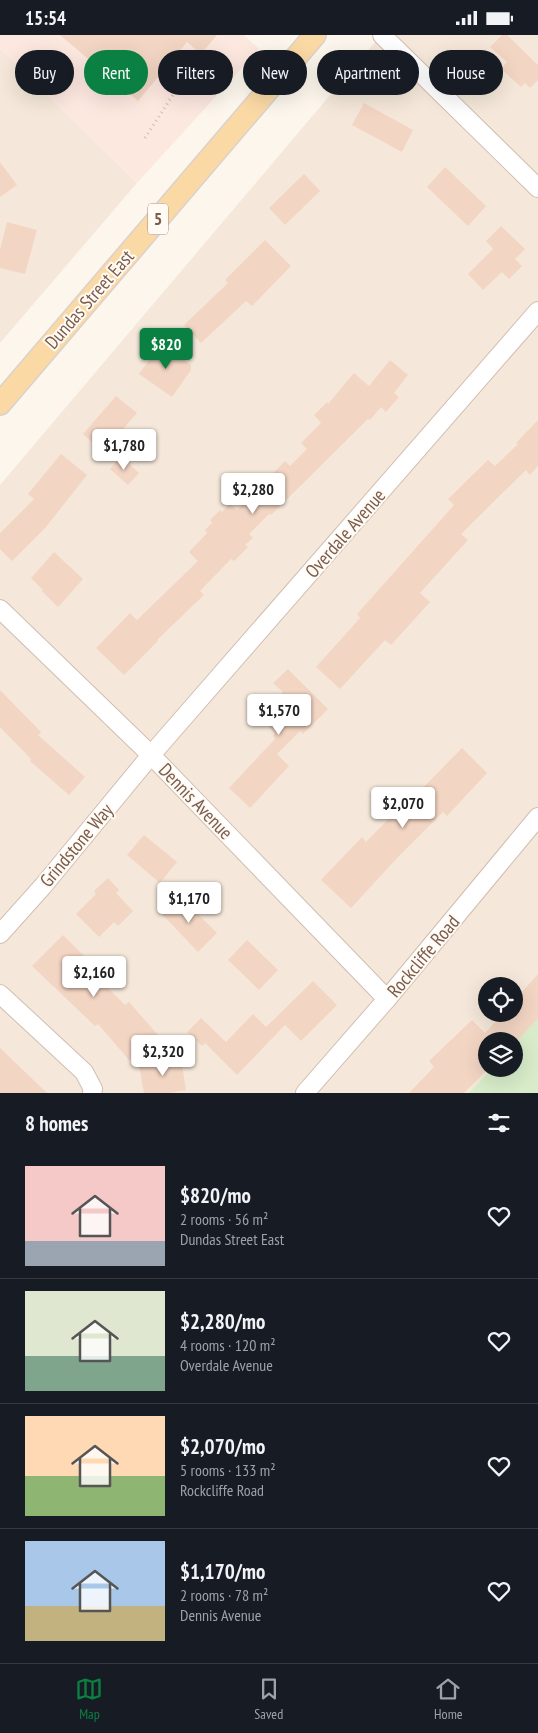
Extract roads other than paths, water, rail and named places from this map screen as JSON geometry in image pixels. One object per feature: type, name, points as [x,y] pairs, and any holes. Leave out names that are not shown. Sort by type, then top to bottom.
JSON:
[{"type":"main road","name":"Dundas Street East","points":[[0,404],[315,35]]},
{"type":"street","points":[[382,35],[538,188]]},
{"type":"street","name":"Overdale Avenue","points":[[151,755],[538,311]]},
{"type":"street","name":"Dennis Avenue","points":[[0,609],[151,755],[387,999]]},
{"type":"street","name":"Grindstone Way","points":[[0,934],[43,886],[151,755]]},
{"type":"street","name":"Rockcliffe Road","points":[[305,1093],[387,999],[538,817]]},
{"type":"street","points":[[0,994],[84,1071],[92,1093]]}]
